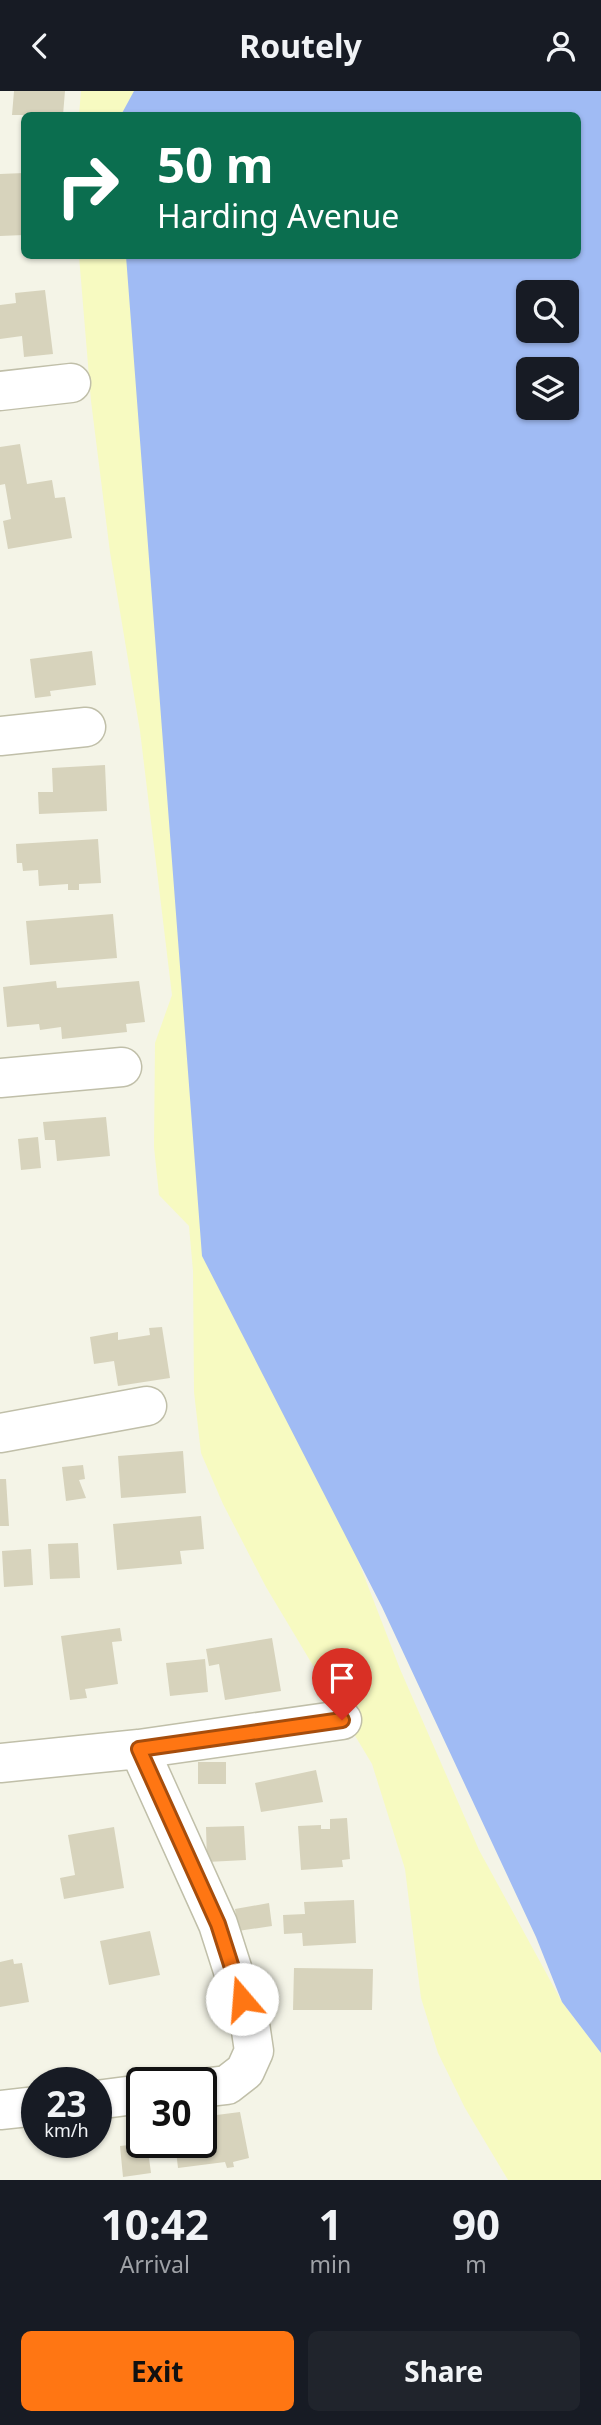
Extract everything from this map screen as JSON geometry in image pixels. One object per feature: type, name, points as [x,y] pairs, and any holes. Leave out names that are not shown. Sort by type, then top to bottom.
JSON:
[{"type":"street","points":[[0,391],[71,383]]},
{"type":"street","points":[[0,736],[86,727]]},
{"type":"street","points":[[0,1078],[122,1067]]},
{"type":"street","points":[[0,1433],[147,1406]]},
{"type":"street","points":[[0,1763],[139,1749],[342,1720]]},
{"type":"street","points":[[139,1749],[218,1924],[250,2024],[254,2051],[245,2071],[227,2085],[217,2086]]},
{"type":"street","points":[[0,2110],[21,2108]]},
{"type":"sand","points":[[81,91],[197,91],[194,112],[79,112]]},
{"type":"sand","points":[[79,259],[176,259],[341,1516],[400,1669],[479,1850],[562,2002],[601,2053],[601,2180],[508,2180],[465,2108],[438,2053],[421,1998],[405,1869],[372,1764],[266,1587],[223,1504],[201,1453],[194,1392],[193,1271],[189,1226],[159,1195],[154,1147],[155,1043],[172,995],[140,731],[110,552],[91,401]]},
{"type":"water","points":[[134,91],[601,91],[601,2053],[562,2002],[536,1937],[382,1607],[202,1256],[126,259],[581,259],[581,112],[123,112]]},
{"type":"building","points":[[14,91],[65,91],[63,112],[21,112],[21,115],[12,115]]},
{"type":"building","points":[[21,173],[21,235],[0,236],[0,174]]},
{"type":"building","points":[[45,290],[53,354],[24,357],[22,336],[0,339],[0,305],[16,303],[15,293]]},
{"type":"building","points":[[20,444],[27,484],[52,480],[55,498],[65,497],[72,538],[8,549],[3,521],[11,519],[5,484],[0,485],[0,447]]},
{"type":"building","points":[[92,651],[96,685],[50,691],[51,696],[35,698],[30,659]]},
{"type":"building","points":[[105,765],[107,811],[39,814],[38,792],[53,792],[52,768]]},
{"type":"building","points":[[98,839],[101,883],[79,884],[79,890],[68,890],[68,884],[39,886],[38,870],[23,871],[22,863],[17,863],[16,844]]},
{"type":"building","points":[[113,914],[117,958],[30,965],[26,921]]},
{"type":"building","points":[[56,981],[57,988],[139,981],[145,1022],[126,1024],[127,1032],[62,1039],[61,1027],[40,1030],[39,1024],[7,1027],[3,987]]},
{"type":"building","points":[[106,1117],[110,1156],[57,1161],[55,1140],[45,1140],[43,1122]]},
{"type":"building","points":[[38,1137],[41,1168],[21,1170],[18,1139]]},
{"type":"building","points":[[162,1327],[170,1378],[118,1386],[114,1361],[94,1364],[90,1337],[118,1332],[118,1340],[150,1335],[149,1328]]},
{"type":"building","points":[[183,1451],[186,1493],[121,1498],[118,1456]]},
{"type":"building","points":[[83,1465],[85,1479],[79,1480],[86,1498],[66,1501],[62,1467]]},
{"type":"building","points":[[0,1479],[6,1479],[9,1526],[0,1526]]},
{"type":"building","points":[[201,1516],[204,1549],[180,1551],[182,1564],[117,1570],[113,1524]]},
{"type":"building","points":[[78,1543],[80,1578],[50,1579],[48,1544]]},
{"type":"building","points":[[31,1549],[33,1585],[4,1587],[2,1551]]},
{"type":"building","points":[[120,1628],[122,1641],[112,1642],[118,1684],[85,1689],[87,1698],[70,1700],[61,1636]]},
{"type":"building","points":[[272,1638],[281,1691],[225,1700],[219,1664],[209,1666],[206,1649]]},
{"type":"building","points":[[205,1659],[208,1692],[170,1696],[166,1663]]},
{"type":"building","points":[[198,1762],[226,1762],[226,1784],[198,1784]]},
{"type":"building","points":[[316,1770],[323,1802],[261,1812],[255,1783]]},
{"type":"building","points":[[347,1818],[350,1859],[342,1860],[343,1867],[301,1870],[298,1826],[321,1825],[321,1829],[330,1829],[330,1819]]},
{"type":"building","points":[[244,1826],[246,1860],[207,1862],[206,1827]]},
{"type":"building","points":[[114,1827],[124,1888],[64,1899],[60,1878],[75,1875],[68,1835]]},
{"type":"building","points":[[354,1900],[356,1943],[303,1946],[302,1933],[284,1934],[283,1915],[305,1914],[304,1902]]},
{"type":"building","points":[[269,1903],[272,1926],[238,1931],[235,1909]]},
{"type":"building","points":[[150,1931],[160,1975],[109,1985],[100,1941]]},
{"type":"building","points":[[13,1959],[14,1964],[22,1963],[29,2002],[0,2007],[0,1962]]},
{"type":"building","points":[[294,1968],[373,1969],[372,2010],[293,2010]]},
{"type":"building","points":[[240,2112],[249,2158],[233,2162],[234,2167],[227,2168],[225,2162],[178,2168],[177,2158],[217,2158],[217,2115]]},
{"type":"building","points":[[126,2145],[126,2158],[149,2158],[151,2173],[123,2177],[120,2146]]},
{"type":"route","points":[[242,1999],[218,1924],[139,1749],[342,1720]]}]
